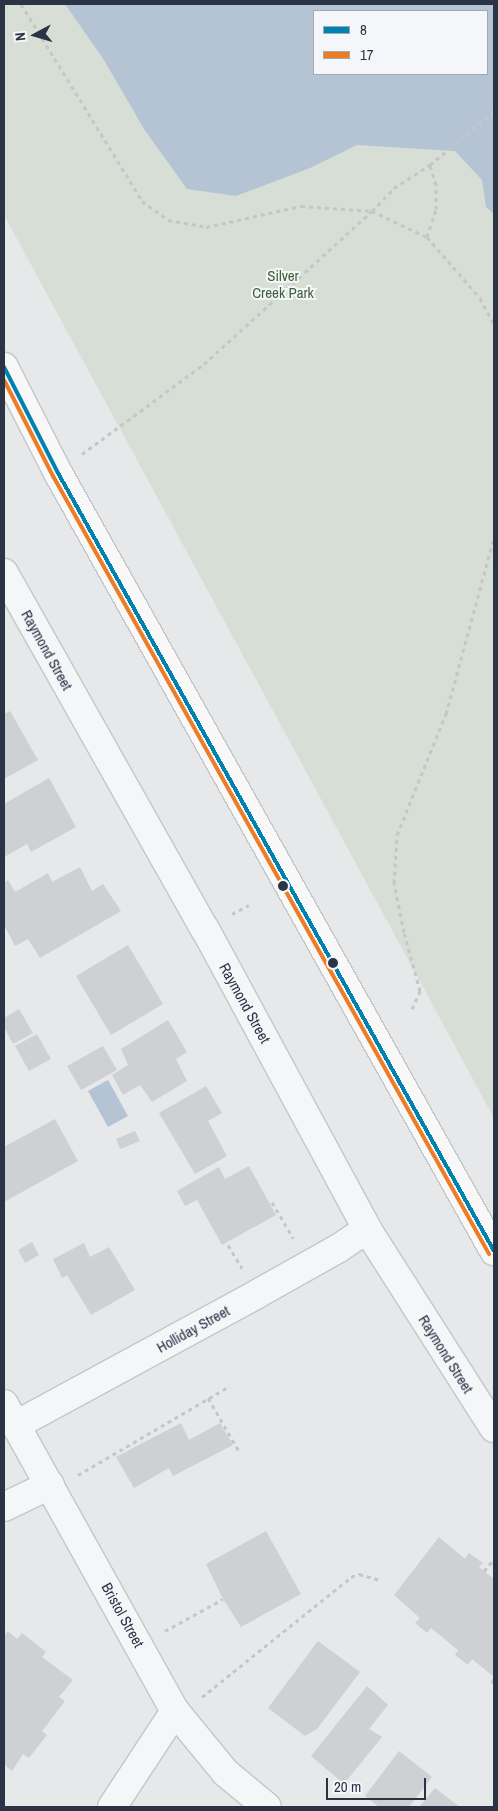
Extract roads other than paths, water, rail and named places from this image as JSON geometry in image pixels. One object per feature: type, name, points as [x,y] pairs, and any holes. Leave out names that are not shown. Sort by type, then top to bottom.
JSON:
[{"type":"main road","points":[[4,368],[58,473],[494,1251]]},
{"type":"street","name":"Raymond Street","points":[[4,573],[205,929],[367,1229],[494,1428]]},
{"type":"street","name":"Holliday Street","points":[[10,1415],[309,1265],[367,1229]]},
{"type":"street","name":"Bristol Street","points":[[10,1415],[175,1711],[226,1774],[267,1807]]},
{"type":"street","points":[[4,1507],[50,1485]]},
{"type":"street","points":[[112,1807],[175,1711]]},
{"type":"water","points":[[65,4],[494,4],[494,214],[486,207],[482,180],[455,151],[357,145],[310,168],[236,196],[187,189],[144,129],[104,60]]},
{"type":"water","points":[[108,1080],[128,1116],[108,1127],[88,1091]]},
{"type":"park label","name":"Silver Creek Park","points":[[283,284]]}]
